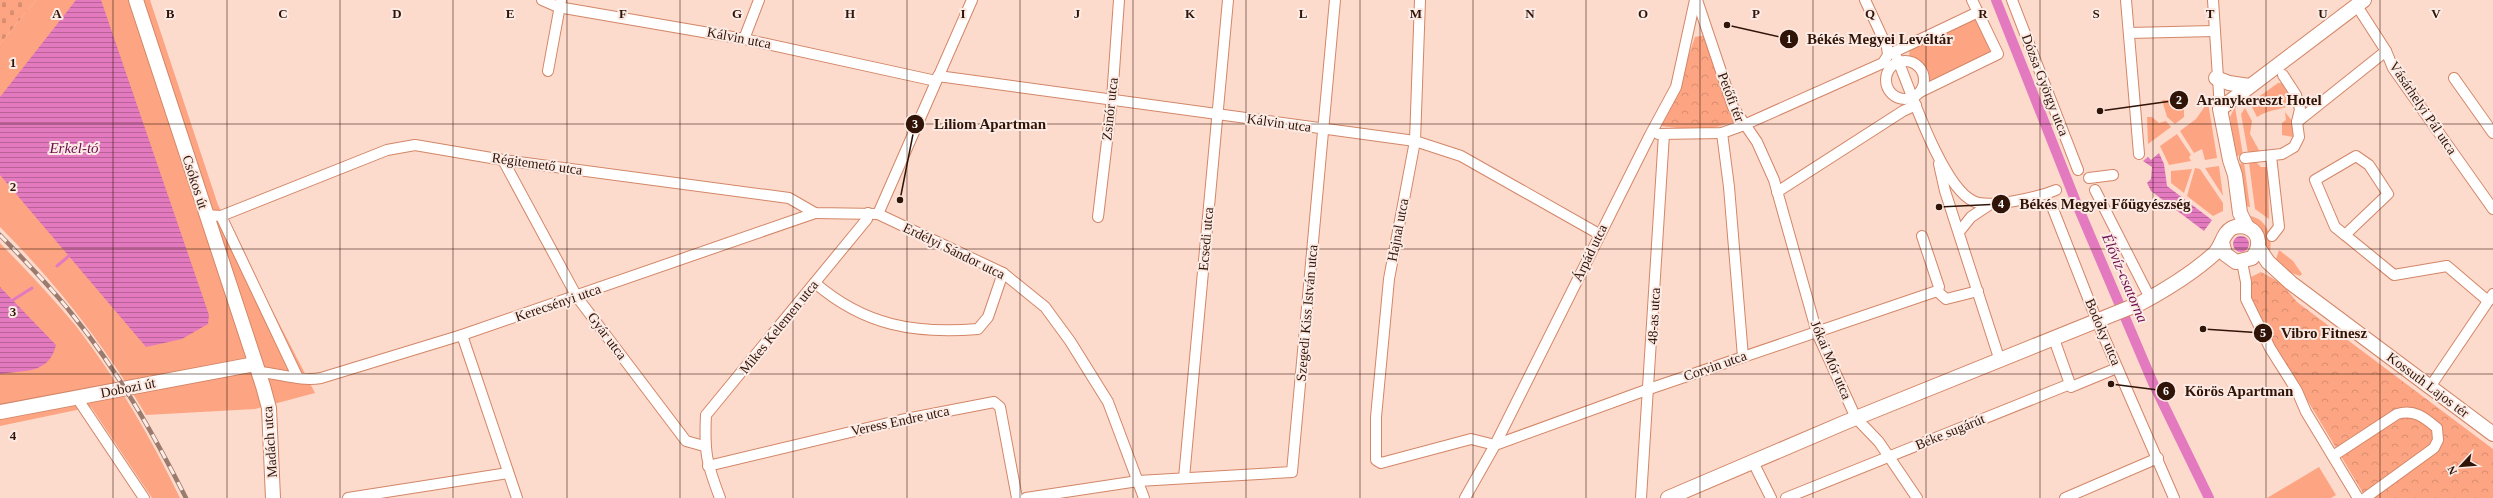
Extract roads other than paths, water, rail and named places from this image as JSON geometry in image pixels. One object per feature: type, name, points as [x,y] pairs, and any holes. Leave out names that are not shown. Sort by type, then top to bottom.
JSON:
[{"type":"street","name":"Csókos út","points":[[136,0],[256,368]]},
{"type":"street","name":"Kálvin utca","points":[[542,0],[744,39],[937,79],[1112,99],[1324,130],[1415,141],[1461,156],[1599,234]]},
{"type":"street","points":[[744,39],[759,0]]},
{"type":"street","name":"Mikes Kelemen utca","points":[[704,446],[706,416],[873,213],[937,79],[972,0]]},
{"type":"street","name":"Zsinór utca","points":[[1098,217],[1112,99],[1119,0]]},
{"type":"street","name":"Ecsedi utca","points":[[1184,478],[1228,0]]},
{"type":"street","name":"Szegedi Kiss István utca","points":[[1026,498],[1138,481],[1292,472],[1335,0]]},
{"type":"street","name":"Hajnal utca","points":[[1420,0],[1415,141],[1389,279],[1376,418],[1376,460],[1381,463],[1471,439],[1495,445]]},
{"type":"street","name":"Petőfi tér","points":[[1650,135],[1722,133],[1744,125],[1733,107],[1696,0]]},
{"type":"street","name":"Árpád utca","points":[[1465,498],[1495,445],[1599,234],[1676,87],[1696,0]]},
{"type":"street","points":[[1744,125],[1883,63],[1888,55],[1888,46],[1865,0]]},
{"type":"street","points":[[1777,192],[1883,123],[1916,98],[1998,54],[1972,0]]},
{"type":"street","name":"Dózsa György utca","points":[[2012,0],[2078,170]]},
{"type":"street","points":[[2126,0],[2139,154]]},
{"type":"street","points":[[1668,498],[1856,418],[2000,361],[2145,301],[2210,263],[2240,261],[2256,254],[2258,248],[2256,234],[2247,227],[2240,214],[2235,175],[2230,160],[2220,109],[2216,78],[2213,0]]},
{"type":"street","points":[[548,71],[560,3]]},
{"type":"street","points":[[2220,109],[2360,3]]},
{"type":"street","name":"Vásárhelyi Pál utca","points":[[2360,3],[2386,51],[2393,68],[2493,209]]},
{"type":"street","points":[[1916,98],[1897,97],[1888,88],[1887,75],[1896,58],[1978,12]]},
{"type":"street","points":[[1689,26],[1705,24]]},
{"type":"street","points":[[2129,33],[2214,31]]},
{"type":"street","points":[[2297,122],[2386,51]]},
{"type":"street","points":[[1896,58],[1914,63],[1922,71],[1924,82],[1916,98]]},
{"type":"street","points":[[1896,58],[1916,98],[1936,150],[1959,232],[2000,361]]},
{"type":"street","points":[[2245,158],[2282,154],[2294,147],[2299,137],[2297,122],[2300,109],[2298,102],[2283,75]]},
{"type":"street","points":[[2216,78],[2229,83],[2249,86]]},
{"type":"street","points":[[2454,78],[2493,133]]},
{"type":"street","name":"Jókai Mór utca","points":[[1744,125],[1757,142],[1774,180],[1817,333],[1856,418],[1880,442],[1917,498]]},
{"type":"street","points":[[1722,133],[1729,187],[1743,357]]},
{"type":"street","name":"48-as utca","points":[[1641,498],[1650,389],[1664,134]]},
{"type":"street","name":"Régitemető utca","points":[[205,215],[221,216],[387,150],[415,145],[503,160],[789,198],[815,213],[873,213]]},
{"type":"street","points":[[1936,150],[1962,195],[1974,202],[1989,205]]},
{"type":"street","points":[[2271,156],[2279,227],[2272,236]]},
{"type":"street","points":[[2345,235],[2388,194],[2369,165],[2356,156],[2315,180],[2335,227],[2394,275],[2447,266],[2490,297],[2430,387]]},
{"type":"street","name":"Gyár utca","points":[[503,160],[577,297],[686,441],[704,446]]},
{"type":"street","points":[[2176,283],[2216,252],[2225,237],[2231,221],[2228,176],[2230,160]]},
{"type":"street","points":[[2089,178],[2113,175]]},
{"type":"street","points":[[1959,232],[1971,217],[1989,205],[2056,190]]},
{"type":"street","points":[[2095,190],[2145,301]]},
{"type":"street","name":"Bodoky utca","points":[[2054,209],[2097,321],[2158,458],[2174,498]]},
{"type":"street","name":"Kerecsényi utca","points":[[256,368],[298,378],[321,378],[462,335],[577,297],[815,213]]},
{"type":"street","name":"Erdélyi Sándor utca","points":[[873,213],[1003,273],[1045,307],[1070,341],[1108,402],[1144,498]]},
{"type":"street","points":[[221,216],[298,378]]},
{"type":"street","points":[[2247,227],[2236,226],[2225,237],[2225,254],[2240,261],[2246,282],[2244,294],[2249,306],[2270,348],[2296,391],[2306,412],[2358,498]]},
{"type":"street","points":[[1922,236],[1939,287],[1937,291],[1946,299],[1978,291]]},
{"type":"street","name":"Kossuth Lajos tér","points":[[2258,248],[2268,262],[2291,283],[2490,432]]},
{"type":"street","name":"Kossuth Lajos tér","points":[[2240,261],[2291,283]]},
{"type":"street","points":[[815,283],[830,296],[853,310],[897,327],[949,332],[978,329],[988,317],[1003,273]]},
{"type":"street","name":"Corvin utca","points":[[1495,445],[1650,389],[1937,291]]},
{"type":"street","points":[[462,335],[517,498]]},
{"type":"street","points":[[2054,339],[2070,384]]},
{"type":"street","name":"Dobozi út","points":[[0,412],[256,368]]},
{"type":"street","name":"Madách utca","points":[[256,368],[269,408],[273,498]]},
{"type":"street","name":"Béke sugárút","points":[[1786,498],[2070,384],[2071,387],[2117,368]]},
{"type":"street","points":[[77,398],[144,498]]},
{"type":"street","name":"Veress Endre utca","points":[[708,466],[901,420],[994,402],[1000,407],[1017,498]]},
{"type":"street","points":[[2333,456],[2397,414],[2406,411],[2421,415],[2437,428],[2438,440],[2434,448],[2365,498]]},
{"type":"street","points":[[704,446],[708,466],[720,498]]},
{"type":"street","points":[[2065,498],[2158,458]]},
{"type":"street","points":[[1753,462],[1771,498]]},
{"type":"street","points":[[348,498],[508,473]]},
{"type":"water","name":"Erkel-tó","points":[[76,0],[101,0],[209,315],[208,324],[182,339],[146,347],[0,175],[0,97]]},
{"type":"water","points":[[2159,153],[2164,164],[2167,186],[2212,220],[2204,231],[2151,191],[2147,183],[2151,179],[2152,167],[2143,161],[2148,157],[2151,160]]},
{"type":"water","points":[[2241,236],[2247,238],[2249,244],[2247,250],[2241,252],[2235,250],[2233,244],[2235,238]]},
{"type":"water","points":[[0,287],[56,345],[53,354],[42,366],[27,371],[0,374]]},
{"type":"waterway","name":"Élővíz-csatorna","points":[[1996,0],[2078,207],[2153,383],[2209,498]]},
{"type":"waterway","points":[[57,266],[70,255]]},
{"type":"waterway","points":[[13,300],[32,288]]},
{"type":"railway","points":[[0,235],[55,294],[105,358],[148,426],[186,498]]},
{"type":"place","name":"Békés Megyei Levéltár","points":[[1727,25]]},
{"type":"place","name":"Aranykereszt Hotel","points":[[2100,111]]},
{"type":"place","name":"Liliom Apartman","points":[[900,200]]},
{"type":"place","name":"Békés Megyei Főügyészség","points":[[1939,207]]},
{"type":"place","name":"Vibro Fitnesz","points":[[2203,329]]},
{"type":"place","name":"Körös Apartman","points":[[2111,384]]}]
